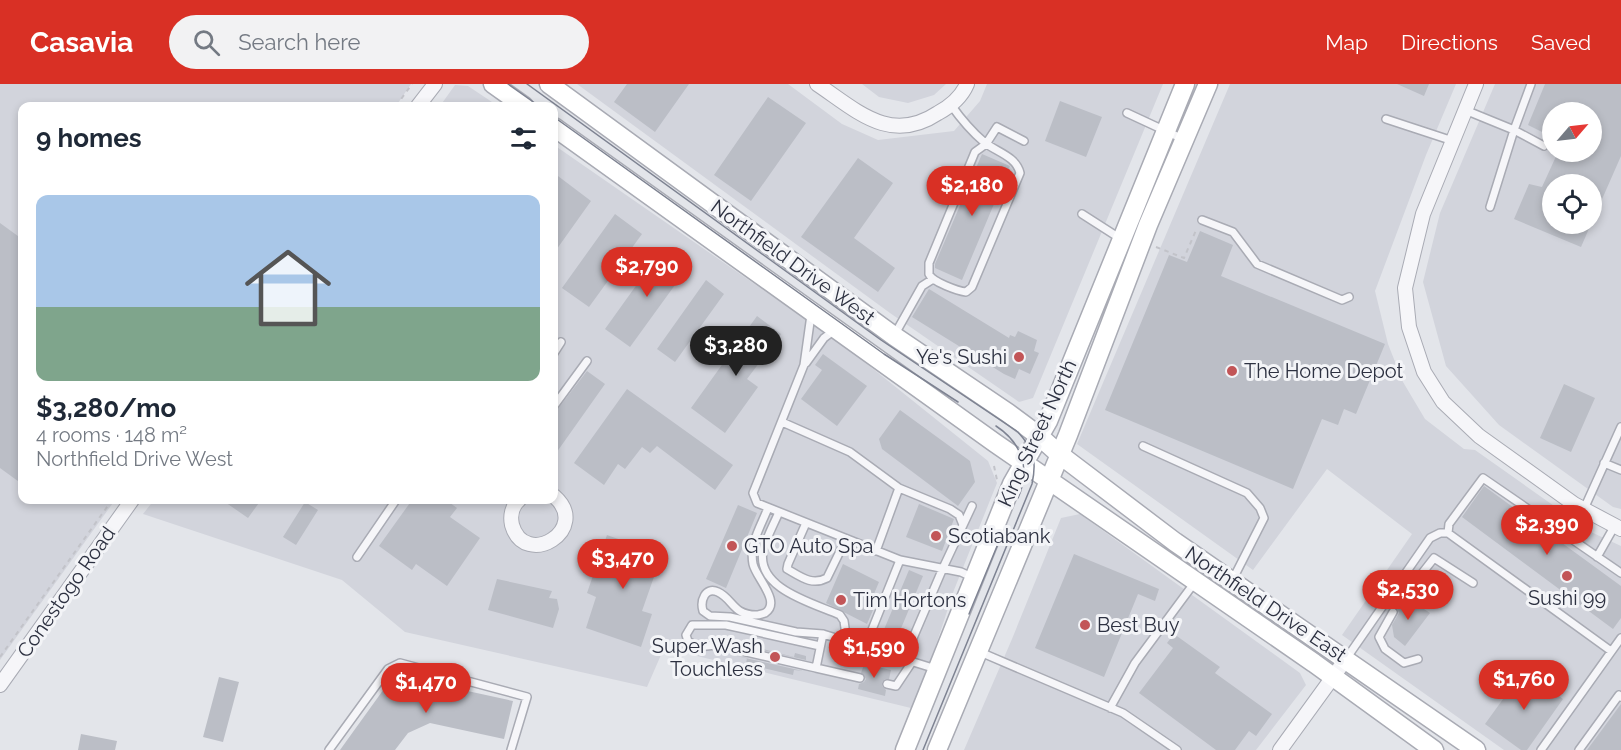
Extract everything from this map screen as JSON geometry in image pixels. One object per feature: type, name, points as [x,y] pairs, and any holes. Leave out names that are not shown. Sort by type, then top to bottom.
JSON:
[{"type":"main road","points":[[493,84],[518,102]]},
{"type":"main road","name":"Northfield Drive West","points":[[549,84],[894,336],[1039,436],[1059,454]]},
{"type":"main road","name":"King Street North","points":[[905,750],[1012,484],[1047,420],[1185,84]]},
{"type":"main road","name":"King Street North","points":[[937,750],[1068,435],[1148,225],[1208,84]]},
{"type":"main road","name":"Northfield Drive West","points":[[558,130],[1048,480]]},
{"type":"main road","name":"Northfield Drive East","points":[[1059,454],[1175,542],[1476,750]]},
{"type":"main road","name":"Northfield Drive East","points":[[1048,480],[1334,677],[1434,750]]},
{"type":"street","points":[[421,102],[435,84]]},
{"type":"street","points":[[817,84],[868,119],[896,127],[934,116],[951,105],[964,92],[967,84]]},
{"type":"street","points":[[1476,84],[1422,214],[1405,288],[1409,327],[1424,372],[1443,402],[1479,436],[1584,510],[1618,528]]},
{"type":"street","points":[[514,504],[511,522],[514,531],[521,539],[530,544],[539,545],[549,543],[563,529],[564,510],[558,500]]},
{"type":"street","name":"Conestogo Road","points":[[0,685],[129,504]]},
{"type":"street","points":[[1280,750],[1347,659]]},
{"type":"lane","points":[[1490,207],[1514,130],[1532,84]]},
{"type":"lane","points":[[951,105],[967,126],[986,144],[1014,161],[1020,173],[972,287],[966,292],[960,291],[933,279],[929,273],[929,263],[975,152],[986,144],[997,127],[1024,141]]},
{"type":"lane","points":[[1465,110],[1514,130],[1542,145]]},
{"type":"lane","points":[[1127,113],[1183,139]]},
{"type":"lane","points":[[1386,119],[1453,141]]},
{"type":"lane","points":[[1082,214],[1121,239]]},
{"type":"lane","points":[[1202,220],[1233,232],[1257,264],[1342,300],[1349,297]]},
{"type":"lane","points":[[894,336],[922,286],[933,279]]},
{"type":"lane","points":[[812,311],[804,365],[753,493],[757,503],[900,560],[961,572],[974,578]]},
{"type":"lane","points":[[804,365],[824,338],[837,329]]},
{"type":"lane","points":[[558,347],[561,342]]},
{"type":"lane","points":[[558,401],[587,361]]},
{"type":"lane","points":[[782,422],[850,452],[900,488],[950,509],[959,515],[963,525]]},
{"type":"lane","points":[[1584,510],[1621,427]]},
{"type":"lane","points":[[1143,446],[1248,493],[1260,508],[1264,518],[1232,581]]},
{"type":"lane","points":[[1604,463],[1621,470]]},
{"type":"lane","points":[[1448,532],[1449,524],[1483,478],[1621,573]]},
{"type":"lane","points":[[876,550],[900,488]]},
{"type":"lane","points":[[357,557],[393,504]]},
{"type":"lane","points":[[887,684],[896,686],[908,661],[943,568],[972,506]]},
{"type":"lane","points":[[768,507],[752,551],[756,574],[770,596],[769,609],[759,615],[744,614],[735,609],[721,593],[715,590],[708,591],[703,596],[701,603],[703,610],[710,616],[730,617],[796,632],[823,634],[938,670]]},
{"type":"lane","points":[[779,512],[763,549],[763,566],[767,574],[780,588],[840,615],[844,621],[847,642]]},
{"type":"lane","points":[[806,523],[787,569],[808,582],[827,578],[846,539]]},
{"type":"lane","points":[[1597,557],[1618,528]]},
{"type":"lane","points":[[1347,659],[1430,538],[1448,532],[1611,651]]},
{"type":"lane","points":[[1402,599],[1434,558],[1473,583]]},
{"type":"lane","points":[[865,647],[900,560]]},
{"type":"lane","points":[[1110,708],[1135,663],[1196,582]]},
{"type":"lane","points":[[1393,612],[1379,637],[1385,649],[1404,663],[1418,659]]},
{"type":"lane","points":[[820,646],[726,625],[692,625],[686,635],[688,641],[697,647],[717,645],[860,678]]},
{"type":"lane","points":[[816,668],[823,634]]},
{"type":"lane","points":[[1540,750],[1621,638]]},
{"type":"lane","points":[[978,651],[1123,713],[1177,750]]},
{"type":"lane","points":[[329,750],[388,669],[400,663],[527,698],[511,750]]},
{"type":"lane","points":[[1579,750],[1619,695],[1621,697]]},
{"type":"path","points":[[399,102],[412,84]]},
{"type":"path","points":[[1156,247],[1184,258],[1202,220]]},
{"type":"path","points":[[0,657],[109,504]]},
{"type":"shaded area","points":[[0,84],[411,84],[399,102],[18,102],[18,504],[112,504],[0,660]]},
{"type":"shaded area","points":[[577,84],[788,84],[842,124],[878,140],[954,131],[980,101],[987,84],[1163,84],[1033,398],[1019,402],[890,313]]},
{"type":"shaded area","points":[[862,84],[946,84],[934,95],[908,103],[879,97]]},
{"type":"shaded area","name":"The Home Depot","points":[[1230,84],[1456,84],[1426,155],[1375,291],[1388,344],[1403,382],[1425,419],[1464,449],[1475,450],[1591,532],[1621,546],[1621,750],[1504,750],[1342,635],[1412,534],[1327,469],[1253,570],[1077,444]]},
{"type":"shaded area","points":[[1495,84],[1621,84],[1621,509],[1613,507],[1499,425],[1446,366],[1423,282],[1440,213]]},
{"type":"shaded area","points":[[455,85],[468,86],[492,102],[443,102]]},
{"type":"shaded area","points":[[558,148],[847,348],[988,461],[997,483],[954,590],[915,709],[664,648],[647,687],[405,632],[342,580],[143,514],[151,504],[558,504]]},
{"type":"shaded area","points":[[1080,514],[1300,673],[1306,685],[1256,750],[964,750],[1061,518]]},
{"type":"building","points":[[627,84],[689,84],[655,132],[614,102]]},
{"type":"building","points":[[1397,84],[1429,84],[1424,96]]},
{"type":"building","points":[[1545,84],[1621,84],[1621,156],[1602,199],[1602,174],[1548,174],[1553,162],[1602,162],[1602,102],[1542,102],[1542,132],[1528,125]]},
{"type":"building","points":[[768,97],[806,123],[751,201],[714,175]]},
{"type":"building","points":[[1060,101],[1102,117],[1086,157],[1045,141]]},
{"type":"building","points":[[982,154],[1010,166],[962,280],[935,268],[935,264]]},
{"type":"building","points":[[858,158],[893,183],[854,238],[895,268],[878,292],[801,237]]},
{"type":"building","points":[[558,176],[591,201],[558,247]]},
{"type":"building","points":[[1529,184],[1542,187],[1542,231],[1514,219]]},
{"type":"building","points":[[615,214],[642,234],[589,307],[562,288]]},
{"type":"building","points":[[0,223],[18,236],[18,481],[0,468]]},
{"type":"building","name":"The Home Depot","points":[[1200,231],[1233,245],[1221,276],[1385,344],[1356,414],[1344,409],[1338,425],[1322,419],[1293,489],[1105,410],[1169,255],[1187,262]]},
{"type":"building","points":[[1550,234],[1587,234],[1581,247]]},
{"type":"building","points":[[663,248],[688,267],[630,347],[605,329]]},
{"type":"building","points":[[706,280],[724,294],[675,362],[657,349]]},
{"type":"building","points":[[929,289],[1009,338],[1010,335],[1015,337],[1018,331],[1037,340],[1034,351],[1039,353],[1030,374],[1019,369],[1015,379],[1004,374],[912,317]]},
{"type":"building","points":[[757,316],[781,334],[747,379],[758,387],[725,433],[691,408]]},
{"type":"building","points":[[823,354],[867,386],[837,426],[801,399],[822,370],[815,365]]},
{"type":"building","points":[[587,371],[605,384],[558,450],[558,409]]},
{"type":"building","points":[[1564,384],[1595,398],[1571,452],[1540,438]]},
{"type":"building","points":[[627,389],[733,465],[715,490],[657,446],[650,453],[642,447],[625,469],[618,464],[604,485],[574,463]]},
{"type":"building","points":[[900,410],[970,461],[975,482],[958,506],[882,449],[879,439]]},
{"type":"building","points":[[1484,486],[1621,586],[1621,618],[1613,629],[1462,517]]},
{"type":"building","points":[[228,504],[258,504],[248,518]]},
{"type":"building","points":[[304,504],[318,510],[296,545],[283,537]]},
{"type":"building","points":[[409,504],[452,504],[457,508],[450,517],[480,538],[447,586],[416,564],[412,570],[379,546]]},
{"type":"building","points":[[919,504],[954,519],[942,551],[906,537]]},
{"type":"building","name":"GTO Auto Spa","points":[[738,505],[757,513],[726,588],[706,579]]},
{"type":"building","points":[[607,535],[666,556],[659,576],[655,574],[642,611],[652,614],[641,647],[586,628],[596,597],[587,593]]},
{"type":"building","name":"Best Buy","points":[[1074,554],[1159,589],[1155,601],[1138,594],[1104,677],[1035,648]]},
{"type":"building","points":[[843,564],[879,582],[871,601],[876,603],[867,624],[826,603]]},
{"type":"building","points":[[909,570],[923,576],[894,645],[880,639]]},
{"type":"building","points":[[497,579],[552,591],[549,598],[557,599],[559,609],[553,628],[488,610]]},
{"type":"building","points":[[1409,599],[1430,613],[1405,646],[1394,637],[1392,625],[1399,613],[1394,607],[1397,602],[1404,604]]},
{"type":"building","points":[[1174,634],[1220,667],[1215,673],[1272,714],[1256,736],[1249,731],[1235,750],[1216,750],[1139,693],[1173,648],[1167,643]]},
{"type":"building","points":[[744,639],[756,642],[755,647],[794,657],[795,653],[806,656],[806,660],[735,644],[743,645]]},
{"type":"building","points":[[747,658],[803,671],[794,670],[793,675],[746,664]]},
{"type":"building","points":[[864,664],[891,670],[889,679],[882,682],[886,690],[885,696],[858,689],[859,684],[866,679],[861,673]]},
{"type":"building","points":[[1524,670],[1563,699],[1527,750],[1521,750],[1485,724]]},
{"type":"building","points":[[394,675],[513,701],[504,739],[430,723],[408,733],[395,750],[340,750]]},
{"type":"building","points":[[219,677],[239,682],[223,742],[203,737]]},
{"type":"building","points":[[1621,704],[1621,750],[1587,750]]},
{"type":"building","points":[[81,734],[117,741],[115,750],[78,750]]},
{"type":"tram line","points":[[508,84],[533,102]]},
{"type":"tram line","points":[[527,84],[552,102]]},
{"type":"tram line","points":[[558,106],[881,340],[1018,432],[1028,444],[1034,462],[1032,484],[923,750]]},
{"type":"tram line","points":[[558,120],[884,354],[958,402]]},
{"type":"tram line","points":[[996,426],[1012,440],[1022,458],[1024,477],[1018,498]]},
{"type":"tram line","points":[[969,614],[1000,539]]},
{"type":"place","name":"Ye's Sushi","points":[[1019,357]]},
{"type":"place","name":"The Home Depot","points":[[1232,371]]},
{"type":"place","name":"Scotiabank","points":[[936,536]]},
{"type":"place","name":"GTO Auto Spa","points":[[732,546]]},
{"type":"place","name":"Sushi 99","points":[[1567,576]]},
{"type":"place","name":"Tim Hortons","points":[[841,600]]},
{"type":"place","name":"Best Buy","points":[[1085,625]]},
{"type":"place","name":"Super Wash Touchless","points":[[775,657]]}]
